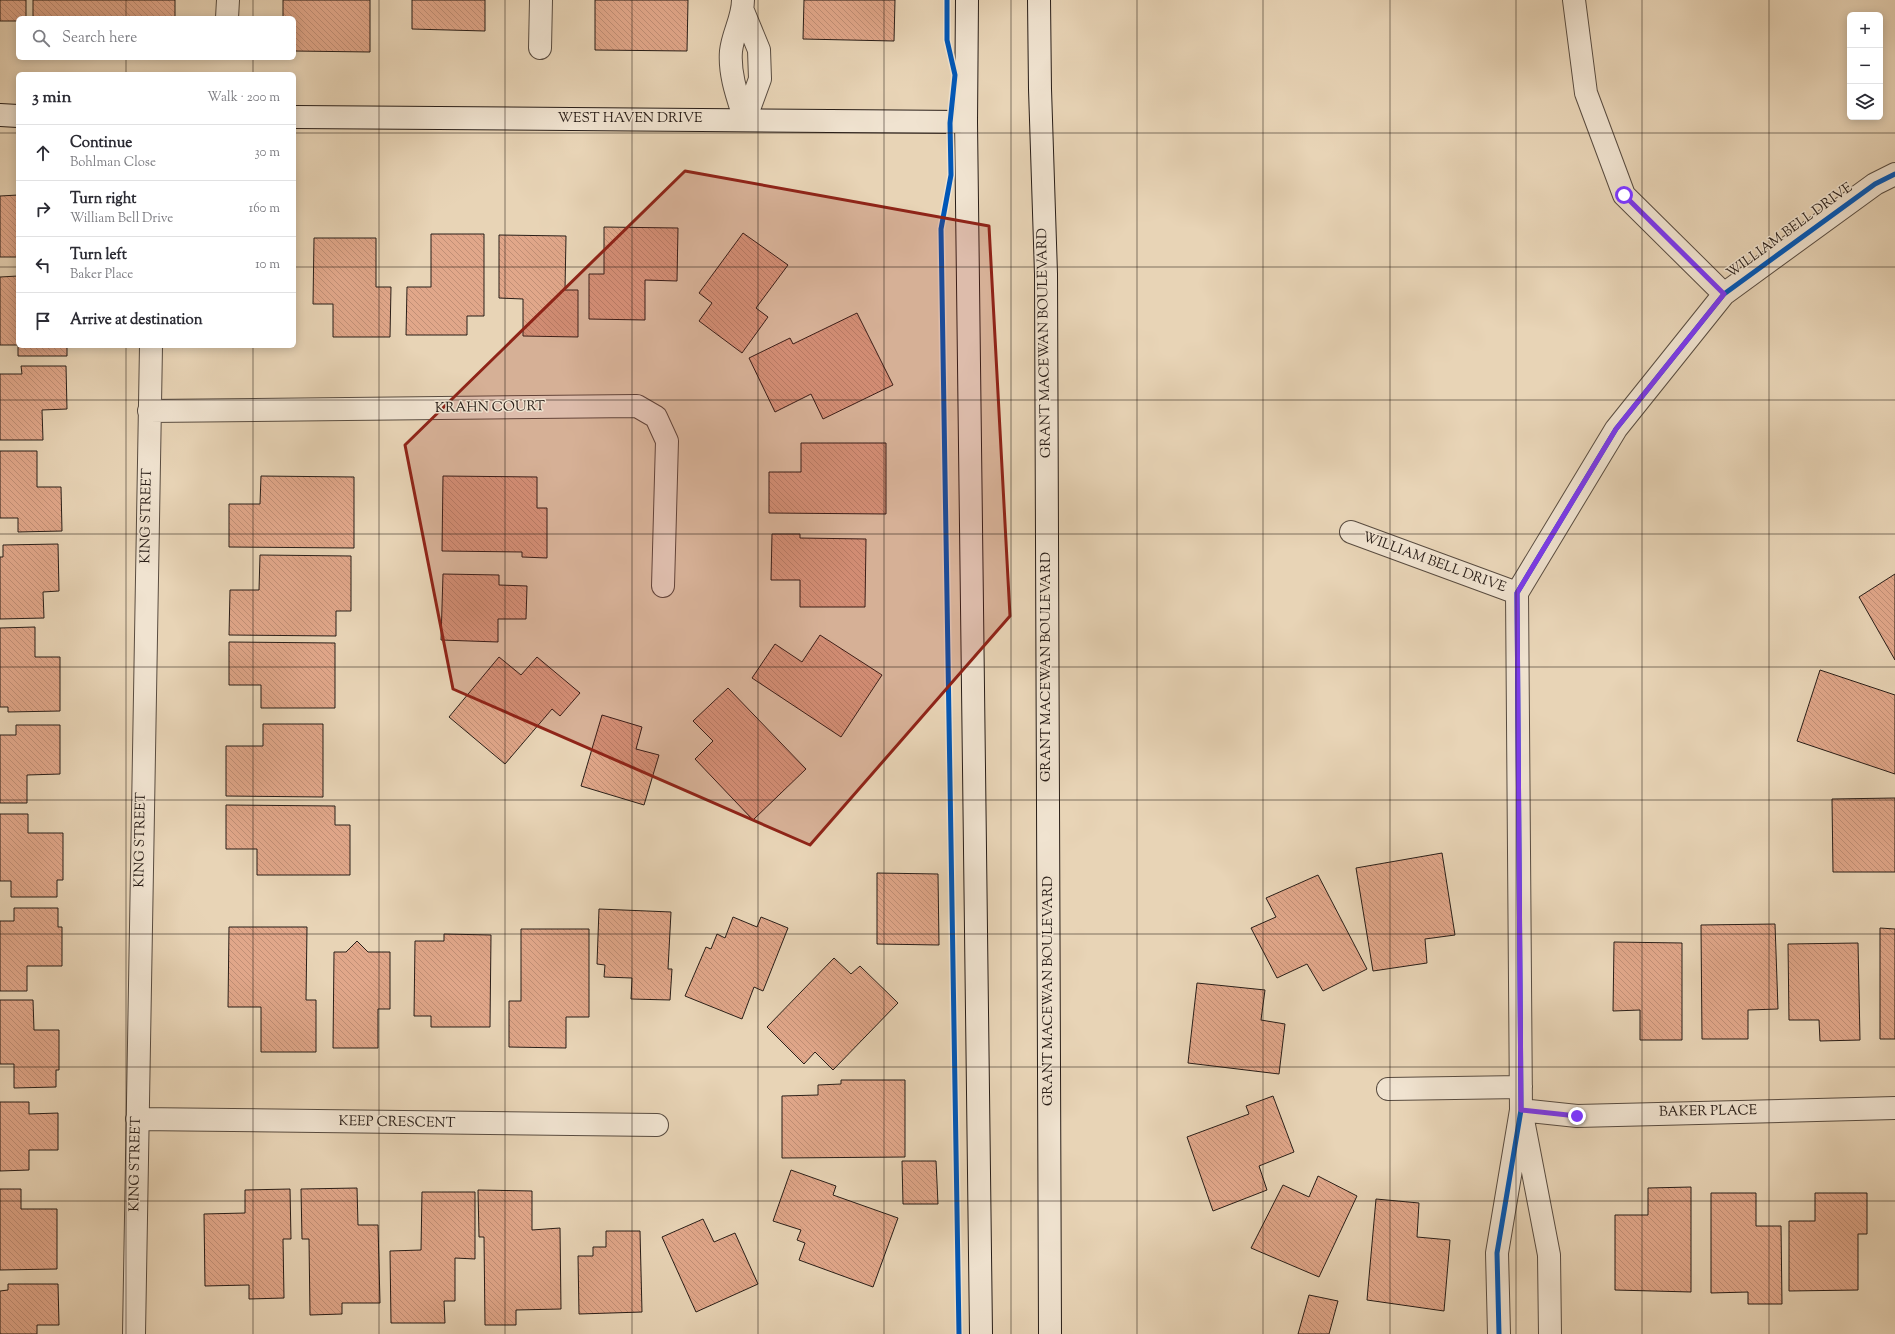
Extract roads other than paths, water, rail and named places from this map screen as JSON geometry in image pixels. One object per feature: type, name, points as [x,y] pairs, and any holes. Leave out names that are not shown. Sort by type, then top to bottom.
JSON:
[{"type":"street","points":[[227,16],[228,0]]},
{"type":"street","points":[[540,48],[541,0]]},
{"type":"street","points":[[967,0],[966,122],[981,1334]]},
{"type":"street","name":"GRANT MACEWAN BOULEVARD","points":[[1038,0],[1046,282],[1050,1334]]},
{"type":"street","points":[[1574,0],[1586,93],[1624,195],[1724,294]]},
{"type":"street","points":[[743,5],[759,50],[760,79],[745,120]]},
{"type":"street","points":[[0,115],[16,116]]},
{"type":"street","name":"WEST HAVEN DRIVE","points":[[296,117],[966,122]]},
{"type":"street","name":"WILLIAM BELL DRIVE","points":[[1498,1334],[1497,1253],[1521,1110],[1517,593],[1616,429],[1724,294],[1875,184],[1895,174]]},
{"type":"street","name":"KING STREET","points":[[134,1334],[151,348]]},
{"type":"street","name":"KRAHN COURT","points":[[149,411],[637,406],[656,417],[667,441],[664,586]]},
{"type":"street","name":"WILLIAM BELL DRIVE","points":[[1351,532],[1517,593]]},
{"type":"street","points":[[1388,1089],[1521,1087]]},
{"type":"street","name":"BAKER PLACE","points":[[1521,1110],[1577,1116],[1895,1108]]},
{"type":"street","name":"WILLIAM BELL DRIVE","points":[[1521,1110],[1549,1254],[1550,1334]]},
{"type":"street","name":"KEEP CRESCENT","points":[[137,1119],[656,1125]]}]
